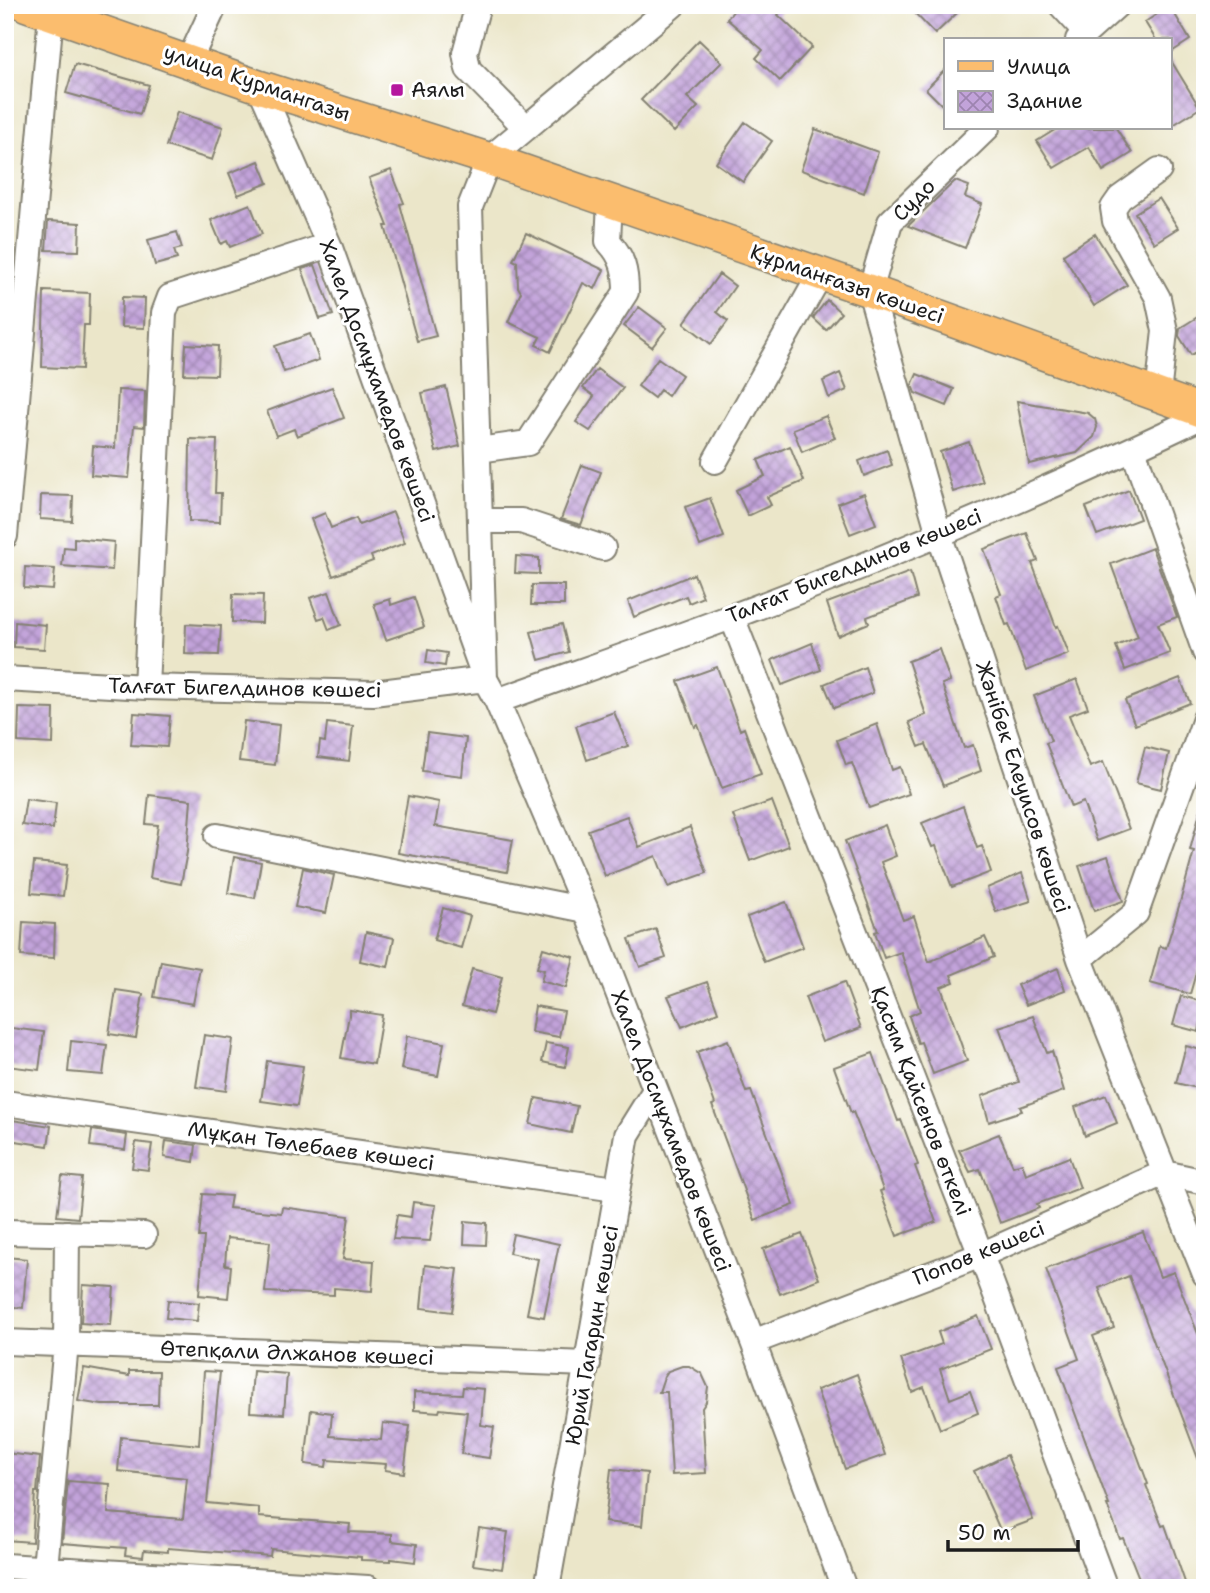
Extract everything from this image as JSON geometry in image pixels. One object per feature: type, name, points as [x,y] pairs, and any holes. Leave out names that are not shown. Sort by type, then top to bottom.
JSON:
[{"type":"main road","name":"улица Курмангазы","points":[[39,10],[260,87],[489,159]]},
{"type":"main road","name":"Құрманғазы көшесі","points":[[489,159],[870,291],[1205,414]]},
{"type":"street","points":[[188,61],[215,5]]},
{"type":"street","points":[[478,5],[465,53],[468,69],[526,128]]},
{"type":"street","points":[[489,159],[673,5]]},
{"type":"street","points":[[1061,5],[1082,36],[1117,5]]},
{"type":"street","points":[[5,536],[39,10]]},
{"type":"street","name":"Халел Досмұхамедов көшесі","points":[[260,87],[329,245],[491,690],[586,911],[844,1588]]},
{"type":"street","name":"Судо","points":[[870,291],[890,222],[985,130]]},
{"type":"street","name":"Халел Досмұхамедов көшесі","points":[[489,159],[470,207],[491,690]]},
{"type":"street","points":[[1158,396],[1165,331],[1158,298],[1115,221],[1113,208],[1120,198],[1159,170]]},
{"type":"street","points":[[479,450],[528,443],[626,292],[626,274],[620,254],[608,241],[610,201]]},
{"type":"street","points":[[145,687],[164,313],[170,297],[329,245]]},
{"type":"street","points":[[715,461],[820,275]]},
{"type":"street","name":"Жәнібек Елеуисов көшесі","points":[[870,291],[939,534],[1080,959],[1205,1274]]},
{"type":"street","name":"Талғат Бигелдинов көшесі","points":[[5,679],[145,687],[373,693],[491,690],[732,617],[939,534],[1133,449],[1205,414]]},
{"type":"street","points":[[1133,449],[1205,652]]},
{"type":"street","points":[[482,521],[521,521],[603,548]]},
{"type":"street","name":"Қасым Қайсенов өткелі","points":[[732,617],[981,1255],[1105,1588]]},
{"type":"street","points":[[1080,959],[1136,913],[1205,719]]},
{"type":"street","points":[[217,836],[586,911]]},
{"type":"street","name":"Юрий Гагарин көшесі","points":[[547,1588],[627,1135],[655,1090]]},
{"type":"street","name":"Мұқан Төлебаев көшесі","points":[[5,1102],[617,1189]]},
{"type":"street","points":[[1164,1173],[1205,1182]]},
{"type":"street","name":"Попов көшесі","points":[[752,1342],[981,1255],[1164,1173]]},
{"type":"street","points":[[5,1232],[145,1235]]},
{"type":"street","points":[[45,1568],[66,1344],[67,1233]]},
{"type":"street","name":"Өтепқали Әлжанов көшесі","points":[[5,1342],[588,1364]]},
{"type":"street","points":[[5,1566],[194,1583],[368,1588]]},
{"type":"building","points":[[738,5],[786,5],[778,15],[812,47],[780,81],[756,58],[763,50],[727,19]]},
{"type":"building","points":[[907,5],[950,5],[957,13],[935,34]]},
{"type":"building","points":[[1170,6],[1190,40],[1172,52],[1172,38],[1155,38],[1145,22]]},
{"type":"building","points":[[699,40],[722,62],[687,97],[698,107],[674,132],[641,100]]},
{"type":"building","points":[[1172,62],[1200,108],[1172,126]]},
{"type":"building","points":[[75,64],[149,85],[140,114],[66,93]]},
{"type":"building","points":[[944,71],[944,107],[926,89]]},
{"type":"building","points":[[177,112],[223,127],[212,160],[166,146]]},
{"type":"building","points":[[745,122],[772,141],[743,182],[716,163]]},
{"type":"building","points":[[815,129],[878,152],[864,193],[801,170]]},
{"type":"building","points":[[1055,130],[1117,130],[1132,153],[1103,171],[1089,147],[1054,168],[1037,141]]},
{"type":"building","points":[[259,161],[268,183],[238,195],[229,173]]},
{"type":"building","points":[[391,170],[404,203],[400,204],[436,336],[417,341],[385,226],[388,226],[369,178]]},
{"type":"building","points":[[955,181],[969,186],[965,197],[982,204],[965,248],[908,226]]},
{"type":"building","points":[[1159,198],[1178,228],[1154,243],[1135,213]]},
{"type":"building","points":[[250,204],[262,234],[230,247],[227,241],[221,244],[211,220]]},
{"type":"building","points":[[48,221],[80,223],[79,251],[46,250]]},
{"type":"building","points":[[177,232],[182,248],[174,250],[177,259],[155,265],[148,240]]},
{"type":"building","points":[[526,233],[604,270],[595,289],[583,283],[550,352],[536,345],[540,337],[508,322],[521,292],[518,287],[517,262],[513,260]]},
{"type":"building","points":[[1095,234],[1127,285],[1094,306],[1063,255]]},
{"type":"building","points":[[315,265],[333,315],[320,319],[302,269]]},
{"type":"building","points":[[719,274],[735,286],[717,312],[728,321],[711,344],[684,323]]},
{"type":"building","points":[[44,291],[90,293],[89,325],[84,325],[82,369],[42,367]]},
{"type":"building","points":[[122,297],[145,298],[144,328],[121,327]]},
{"type":"building","points":[[827,300],[841,313],[826,330],[813,318]]},
{"type":"building","points":[[639,307],[667,328],[652,347],[624,326]]},
{"type":"building","points":[[1199,316],[1205,325],[1205,347],[1191,355],[1179,336],[1180,328]]},
{"type":"building","points":[[310,334],[319,360],[284,372],[275,346]]},
{"type":"building","points":[[186,344],[218,346],[217,375],[184,374]]},
{"type":"building","points":[[658,358],[682,375],[668,396],[660,390],[654,398],[638,386]]},
{"type":"building","points":[[597,369],[623,388],[590,431],[576,422],[594,396],[583,388]]},
{"type":"building","points":[[840,373],[847,390],[829,398],[823,381]]},
{"type":"building","points":[[917,374],[954,389],[947,406],[915,393],[912,385]]},
{"type":"building","points":[[332,387],[344,418],[297,436],[294,429],[276,436],[267,411]]},
{"type":"building","points":[[446,387],[460,446],[436,452],[422,393]]},
{"type":"building","points":[[118,390],[145,391],[144,427],[134,426],[129,478],[91,475],[93,446],[115,448]]},
{"type":"building","points":[[1017,401],[1088,413],[1095,419],[1097,427],[1094,437],[1077,453],[1029,464]]},
{"type":"building","points":[[826,416],[835,438],[802,452],[793,429]]},
{"type":"building","points":[[190,439],[217,440],[215,493],[221,493],[220,522],[189,521]]},
{"type":"building","points":[[969,442],[983,482],[953,492],[940,452]]},
{"type":"building","points":[[790,446],[804,481],[767,497],[771,505],[748,516],[736,490],[765,476],[758,460]]},
{"type":"building","points":[[887,450],[892,465],[864,476],[859,461]]},
{"type":"building","points":[[582,465],[601,472],[581,525],[561,519]]},
{"type":"building","points":[[1129,490],[1140,519],[1097,535],[1086,507]]},
{"type":"building","points":[[864,493],[876,524],[850,534],[838,503]]},
{"type":"building","points":[[41,495],[73,496],[72,521],[40,519]]},
{"type":"building","points":[[710,498],[724,537],[700,546],[685,507]]},
{"type":"building","points":[[393,512],[405,543],[371,556],[373,561],[333,576],[311,519],[325,513],[331,528],[356,518],[359,525]]},
{"type":"building","points":[[1027,533],[1038,561],[1032,563],[1069,654],[1026,671],[996,596],[1001,594],[984,549]]},
{"type":"building","points":[[74,538],[114,542],[112,570],[62,566],[64,547],[74,548]]},
{"type":"building","points":[[1152,548],[1177,617],[1158,624],[1170,653],[1125,670],[1116,646],[1138,637],[1111,564]]},
{"type":"building","points":[[516,556],[539,558],[539,574],[515,573]]},
{"type":"building","points":[[25,567],[55,569],[53,590],[24,588]]},
{"type":"building","points":[[910,572],[917,598],[867,617],[869,623],[838,636],[827,603]]},
{"type":"building","points":[[694,574],[703,597],[689,603],[686,596],[634,617],[628,601]]},
{"type":"building","points":[[532,585],[564,585],[564,605],[531,605]]},
{"type":"building","points":[[329,592],[341,625],[329,630],[324,617],[318,619],[310,598]]},
{"type":"building","points":[[233,594],[263,595],[262,623],[232,622]]},
{"type":"building","points":[[414,597],[424,627],[386,640],[374,604],[390,599],[391,605]]},
{"type":"building","points":[[15,622],[46,625],[44,649],[14,647]]},
{"type":"building","points":[[186,624],[221,626],[219,655],[185,654]]},
{"type":"building","points":[[562,624],[569,652],[539,660],[531,632]]},
{"type":"building","points":[[812,643],[821,670],[782,685],[772,660]]},
{"type":"building","points":[[939,649],[950,681],[942,684],[964,748],[973,745],[981,771],[943,786],[926,744],[919,747],[909,722],[926,715],[908,661]]},
{"type":"building","points":[[428,650],[447,653],[445,666],[426,663]]},
{"type":"building","points":[[717,667],[740,730],[744,728],[761,774],[722,788],[678,681]]},
{"type":"building","points":[[865,667],[873,693],[834,708],[824,684]]},
{"type":"building","points":[[1180,678],[1190,703],[1135,725],[1125,700]]},
{"type":"building","points":[[1077,679],[1088,708],[1069,715],[1090,767],[1103,762],[1129,829],[1097,841],[1083,802],[1071,807],[1046,743],[1051,741],[1034,696]]},
{"type":"building","points":[[19,708],[54,709],[53,744],[18,742]]},
{"type":"building","points":[[614,712],[628,746],[587,760],[576,726]]},
{"type":"building","points":[[134,713],[170,716],[167,747],[131,745]]},
{"type":"building","points":[[244,721],[279,725],[275,765],[239,761]]},
{"type":"building","points":[[327,723],[353,726],[349,761],[318,757],[320,741],[325,742]]},
{"type":"building","points":[[877,724],[892,770],[900,767],[909,794],[869,808],[852,763],[846,765],[837,740]]},
{"type":"building","points":[[427,733],[466,738],[462,776],[422,771]]},
{"type":"building","points":[[1145,747],[1169,753],[1161,789],[1136,783]]},
{"type":"building","points":[[149,795],[191,800],[187,852],[181,884],[150,878],[158,825],[146,824]]},
{"type":"building","points":[[408,796],[439,802],[435,826],[513,840],[507,872],[398,853]]},
{"type":"building","points":[[26,799],[56,803],[53,829],[22,825]]},
{"type":"building","points":[[772,801],[789,846],[750,861],[733,815]]},
{"type":"building","points":[[963,806],[977,848],[982,846],[991,872],[952,887],[936,846],[932,847],[922,823]]},
{"type":"building","points":[[1200,812],[1205,813],[1205,952],[1202,952],[1190,994],[1150,983],[1160,946],[1166,948],[1179,906],[1194,851],[1190,850]]},
{"type":"building","points":[[627,816],[639,847],[690,827],[707,873],[668,887],[656,856],[605,876],[588,830]]},
{"type":"building","points":[[885,825],[896,856],[881,862],[903,920],[914,916],[929,962],[985,937],[994,957],[951,975],[954,982],[941,987],[967,1061],[933,1074],[909,1016],[920,1011],[901,952],[884,958],[875,932],[878,931],[845,841]]},
{"type":"building","points":[[1108,856],[1123,901],[1094,911],[1079,866]]},
{"type":"building","points":[[234,857],[261,862],[255,898],[228,893]]},
{"type":"building","points":[[34,862],[67,865],[63,896],[31,893]]},
{"type":"building","points":[[303,868],[334,875],[326,913],[295,907]]},
{"type":"building","points":[[1022,873],[1031,901],[996,912],[987,888]]},
{"type":"building","points":[[786,902],[803,947],[764,962],[747,917]]},
{"type":"building","points":[[443,908],[470,916],[461,948],[434,940]]},
{"type":"building","points":[[23,922],[55,924],[54,958],[21,956]]},
{"type":"building","points":[[656,929],[666,958],[640,967],[629,939]]},
{"type":"building","points":[[366,932],[394,938],[388,967],[360,961]]},
{"type":"building","points":[[543,948],[574,957],[566,988],[541,981],[544,970],[537,968]]},
{"type":"building","points":[[161,961],[200,968],[193,1004],[154,997]]},
{"type":"building","points":[[1058,968],[1065,990],[1026,1005],[1017,985]]},
{"type":"building","points":[[472,969],[502,977],[492,1014],[462,1006]]},
{"type":"building","points":[[707,982],[718,1012],[682,1027],[668,996]]},
{"type":"building","points":[[844,982],[861,1028],[822,1042],[805,997]]},
{"type":"building","points":[[116,990],[143,994],[136,1038],[109,1034]]},
{"type":"building","points":[[1181,996],[1205,1002],[1199,1032],[1173,1025]]},
{"type":"building","points":[[535,1006],[564,1011],[559,1037],[531,1032]]},
{"type":"building","points":[[350,1010],[382,1015],[374,1064],[341,1058]]},
{"type":"building","points":[[1033,1016],[1047,1053],[1052,1051],[1064,1091],[1020,1107],[1022,1111],[989,1122],[982,1096],[1019,1082],[999,1027]]},
{"type":"building","points":[[11,1028],[44,1032],[39,1070],[6,1066]]},
{"type":"building","points":[[204,1035],[233,1039],[226,1091],[196,1087]]},
{"type":"building","points":[[407,1036],[444,1043],[438,1076],[401,1069]]},
{"type":"building","points":[[728,1040],[746,1092],[751,1091],[794,1205],[755,1220],[712,1105],[715,1104],[697,1052]]},
{"type":"building","points":[[71,1041],[107,1045],[103,1075],[68,1072]]},
{"type":"building","points":[[546,1043],[569,1047],[565,1067],[542,1062]]},
{"type":"building","points":[[1186,1046],[1205,1051],[1205,1090],[1176,1083]]},
{"type":"building","points":[[873,1053],[898,1121],[901,1120],[918,1165],[915,1166],[936,1222],[897,1236],[880,1191],[883,1190],[872,1159],[834,1067]]},
{"type":"building","points":[[267,1061],[303,1066],[297,1106],[261,1101]]},
{"type":"building","points":[[1106,1095],[1117,1123],[1085,1136],[1075,1107]]},
{"type":"building","points":[[536,1098],[577,1106],[571,1133],[530,1124]]},
{"type":"building","points":[[12,1120],[51,1126],[48,1146],[9,1140]]},
{"type":"building","points":[[92,1130],[127,1135],[125,1150],[90,1146]]},
{"type":"building","points":[[999,1134],[1013,1166],[1022,1163],[1026,1174],[1069,1157],[1080,1188],[1037,1204],[1039,1208],[1000,1223],[980,1169],[970,1172],[959,1150]]},
{"type":"building","points":[[166,1141],[196,1145],[194,1162],[164,1157]]},
{"type":"building","points":[[136,1142],[152,1144],[148,1170],[132,1168]]},
{"type":"building","points":[[62,1176],[82,1178],[78,1218],[57,1216]]},
{"type":"building","points":[[203,1194],[231,1196],[229,1208],[281,1213],[282,1207],[349,1216],[343,1259],[374,1261],[372,1291],[334,1288],[334,1295],[265,1292],[270,1242],[227,1238],[225,1265],[231,1266],[228,1298],[199,1295],[204,1237],[199,1237]]},
{"type":"building","points":[[413,1202],[436,1205],[430,1241],[393,1239],[397,1215],[411,1217]]},
{"type":"building","points":[[465,1221],[487,1223],[486,1245],[464,1244]]},
{"type":"building","points":[[1143,1232],[1160,1277],[1174,1272],[1205,1352],[1205,1477],[1129,1276],[1099,1288],[1114,1328],[1093,1336],[1148,1484],[1146,1485],[1162,1526],[1165,1525],[1187,1588],[1143,1588],[1123,1538],[1120,1539],[1058,1367],[1079,1359],[1046,1269]]},
{"type":"building","points":[[513,1234],[559,1244],[544,1317],[527,1314],[538,1259],[509,1253]]},
{"type":"building","points":[[802,1234],[819,1279],[780,1294],[763,1249]]},
{"type":"building","points":[[5,1257],[27,1259],[23,1308],[5,1306]]},
{"type":"building","points":[[425,1265],[458,1269],[452,1312],[421,1308]]},
{"type":"building","points":[[83,1285],[114,1287],[111,1325],[81,1323]]},
{"type":"building","points":[[168,1300],[199,1303],[197,1321],[166,1318]]},
{"type":"building","points":[[978,1316],[991,1349],[940,1369],[950,1399],[970,1391],[978,1413],[940,1429],[924,1387],[912,1392],[901,1359],[942,1344],[938,1332]]},
{"type":"building","points":[[689,1366],[702,1374],[708,1387],[706,1402],[702,1408],[706,1473],[672,1475],[667,1392],[659,1392],[668,1371]]},
{"type":"building","points":[[84,1368],[129,1376],[129,1371],[159,1371],[158,1405],[102,1405],[78,1401]]},
{"type":"building","points":[[204,1371],[220,1372],[207,1503],[259,1508],[259,1517],[350,1524],[349,1532],[392,1534],[392,1541],[417,1544],[415,1562],[391,1559],[361,1560],[361,1557],[271,1549],[270,1556],[168,1548],[168,1552],[144,1550],[143,1557],[125,1555],[126,1548],[62,1543],[68,1481],[110,1484],[108,1513],[183,1519],[187,1478],[118,1471],[121,1437],[199,1445]]},
{"type":"building","points":[[253,1371],[287,1374],[284,1414],[250,1412]]},
{"type":"building","points":[[857,1374],[885,1455],[845,1469],[817,1390]]},
{"type":"building","points":[[463,1387],[484,1389],[481,1425],[494,1427],[489,1458],[461,1454],[467,1412],[414,1410],[414,1392],[462,1394]]},
{"type":"building","points":[[311,1410],[332,1413],[330,1436],[381,1440],[383,1423],[410,1426],[404,1473],[385,1470],[386,1464],[327,1460],[326,1467],[305,1464]]},
{"type":"building","points":[[5,1453],[40,1457],[32,1542],[5,1540],[8,1498],[5,1498]]},
{"type":"building","points":[[1007,1455],[1033,1520],[1001,1532],[974,1471]]},
{"type":"building","points":[[611,1469],[647,1473],[642,1526],[605,1522]]},
{"type":"building","points":[[479,1528],[508,1532],[502,1569],[473,1565]]},
{"type":"place","name":"Аялы","points":[[397,90]]}]
